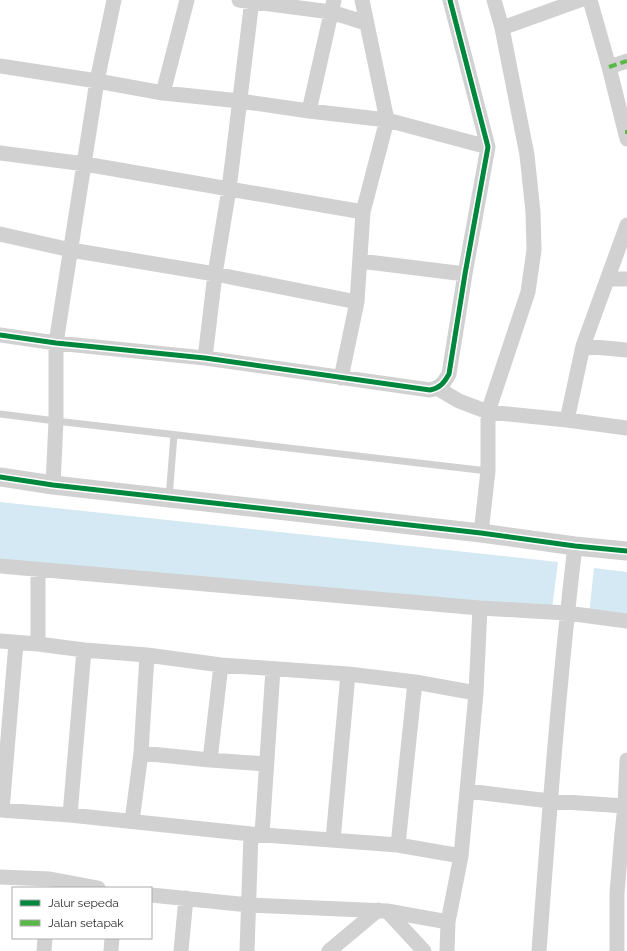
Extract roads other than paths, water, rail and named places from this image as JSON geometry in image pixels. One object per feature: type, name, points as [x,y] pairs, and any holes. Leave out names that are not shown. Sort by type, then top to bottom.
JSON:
[{"type":"street","points":[[53,485],[56,421],[56,343],[97,81],[114,0]]},
{"type":"street","points":[[163,93],[187,0]]},
{"type":"street","points":[[341,378],[357,302],[363,212],[387,120],[362,0]]},
{"type":"street","points":[[0,334],[56,343],[205,358],[430,390],[444,383],[449,374],[488,147],[450,0]]},
{"type":"street","points":[[481,533],[488,471],[488,412],[528,292],[534,250],[527,155],[502,28],[494,0]]},
{"type":"street","points":[[502,28],[580,0]]},
{"type":"street","points":[[590,0],[610,67],[626,134]]},
{"type":"street","points":[[205,358],[215,274],[229,189],[240,101],[247,1],[332,6],[366,22]]},
{"type":"street","points":[[309,111],[332,6]]},
{"type":"street","points":[[610,67],[627,61]]},
{"type":"street","points":[[0,66],[163,93],[240,101],[387,120],[488,147]]},
{"type":"street","points":[[0,153],[85,164],[363,212]]},
{"type":"street","points":[[566,420],[582,346],[627,225]]},
{"type":"street","points":[[0,234],[71,250],[215,274],[357,302]]},
{"type":"street","points":[[360,261],[465,274]]},
{"type":"street","points":[[608,279],[627,279]]},
{"type":"street","points":[[582,346],[627,350]]},
{"type":"street","points":[[436,388],[459,401],[488,412],[627,428]]},
{"type":"street","points":[[0,477],[53,485],[481,533],[575,546],[627,551]]},
{"type":"street","points":[[539,951],[550,801],[567,613],[575,546]]},
{"type":"street","points":[[0,566],[480,608],[567,613],[627,621]]},
{"type":"street","points":[[38,570],[38,644]]},
{"type":"street","points":[[447,951],[448,922],[461,856],[476,693],[480,608]]},
{"type":"street","points":[[0,642],[38,644],[84,650],[147,655],[221,665],[348,674],[415,682],[476,693]]},
{"type":"street","points":[[16,643],[1,810],[70,815],[257,834],[398,845],[461,856]]},
{"type":"street","points":[[70,815],[84,650]]},
{"type":"street","points":[[132,821],[141,752],[147,655]]},
{"type":"street","points":[[210,760],[221,665]]},
{"type":"street","points":[[247,951],[249,904],[266,764],[272,669]]},
{"type":"street","points":[[333,840],[348,674]]},
{"type":"street","points":[[398,845],[415,682]]},
{"type":"street","points":[[141,752],[210,760],[266,764]]},
{"type":"street","points":[[617,951],[622,894],[627,760]]},
{"type":"street","points":[[467,791],[550,801],[626,806]]},
{"type":"street","points":[[0,877],[86,887]]},
{"type":"street","points":[[152,895],[249,904],[383,910],[448,922]]},
{"type":"street","points":[[181,951],[186,898]]},
{"type":"street","points":[[329,951],[383,910]]},
{"type":"street","points":[[383,910],[424,951]]},
{"type":"street","points":[[44,951],[46,939]]},
{"type":"street","points":[[111,951],[112,939]]},
{"type":"lane","points":[[0,414],[488,471]]},
{"type":"lane","points":[[169,498],[174,435]]},
{"type":"water","points":[[0,502],[558,562],[552,609],[0,560]]},
{"type":"water","points":[[594,568],[627,572],[627,619],[589,615]]}]
